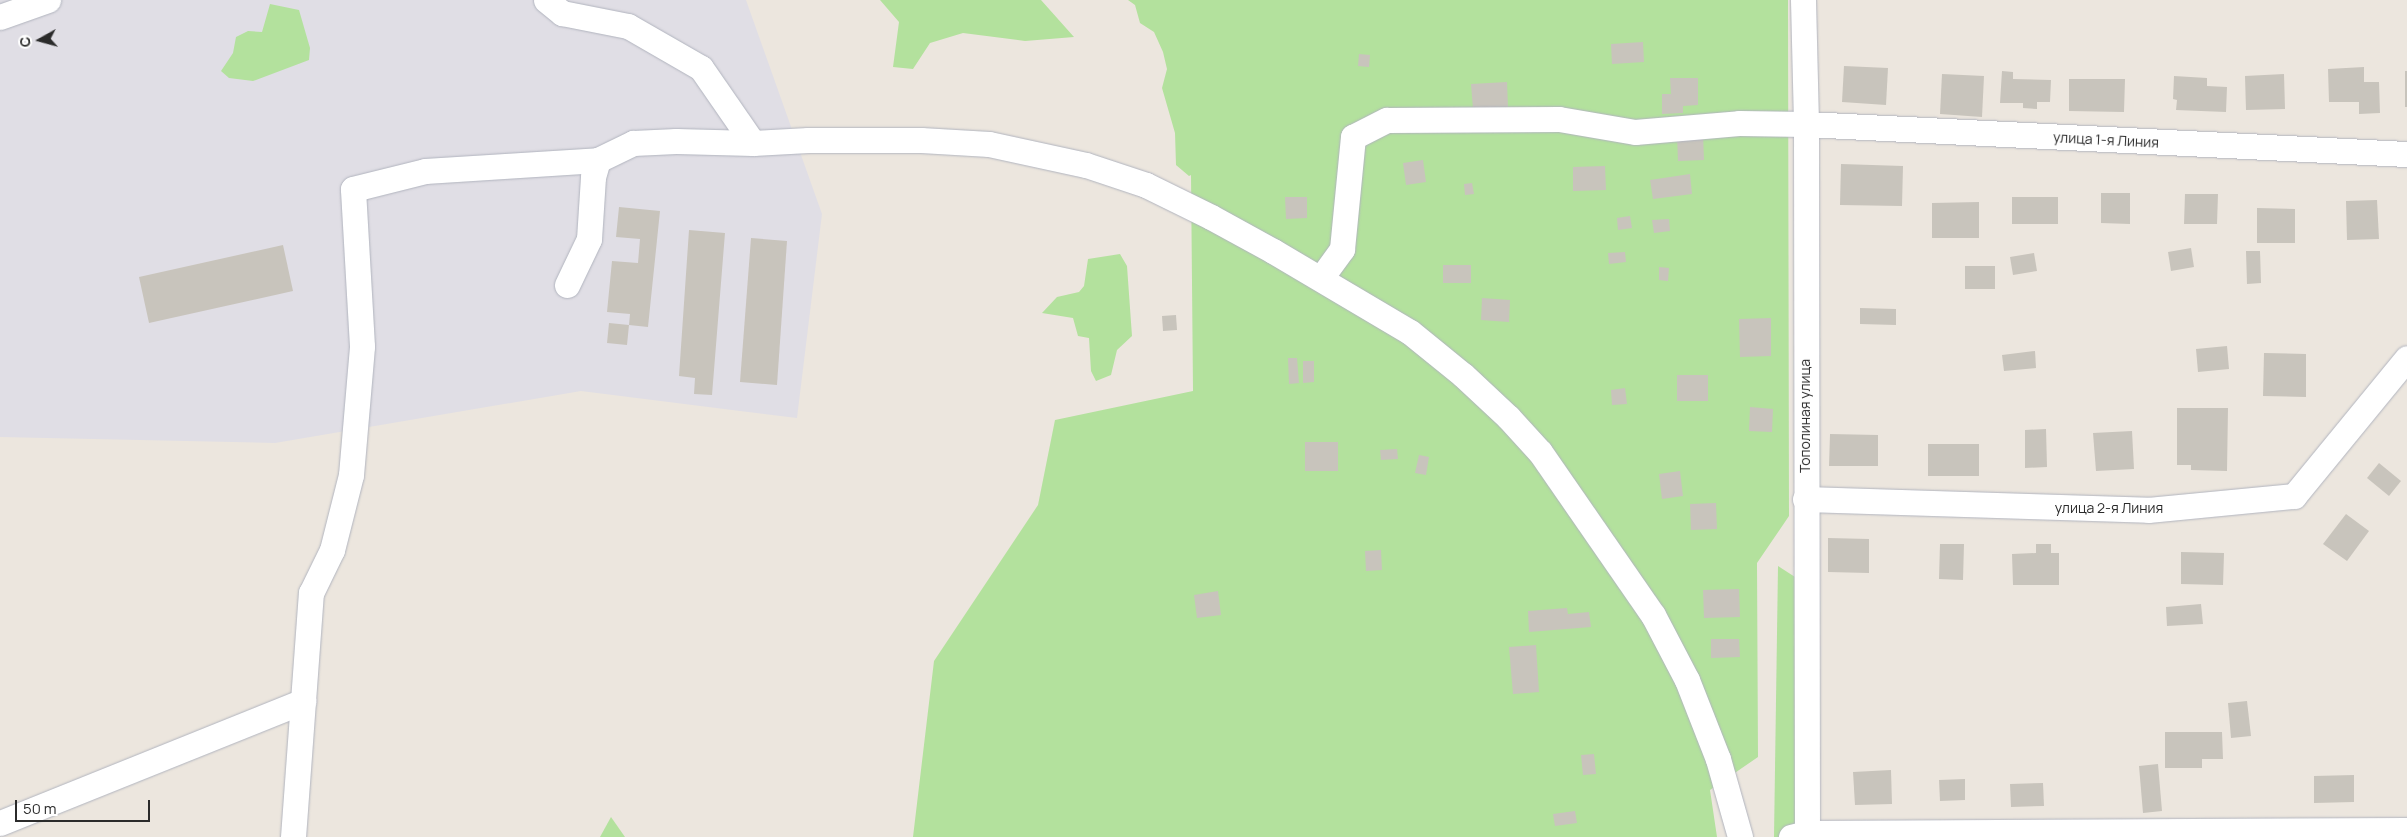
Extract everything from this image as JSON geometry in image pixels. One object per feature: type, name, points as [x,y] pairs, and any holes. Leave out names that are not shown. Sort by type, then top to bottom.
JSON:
[{"type":"street","points":[[0,17],[48,0]]},
{"type":"street","points":[[546,0],[562,14],[628,26],[701,68],[753,143]]},
{"type":"street","name":"Тополиная улица","points":[[1799,835],[1805,500],[1806,124],[1803,0]]},
{"type":"street","name":"улица 1-я Линия","points":[[1321,278],[1342,249],[1353,137],[1387,120],[1559,118],[1634,132],[1739,123],[1806,124],[2407,154]]},
{"type":"street","points":[[292,837],[311,593],[332,550],[350,475],[362,346],[353,190],[425,171],[598,160],[633,143],[676,141],[753,143],[808,140],[921,140],[989,144],[1030,152],[1086,165],[1146,185],[1211,217],[1321,278],[1410,332],[1463,375],[1508,417],[1540,452],[1653,615],[1687,680],[1718,759],[1740,837]]},
{"type":"street","points":[[567,285],[590,239],[593,177],[598,160]]},
{"type":"street","name":"улица 2-я Линия","points":[[1805,500],[2148,510],[2294,496],[2407,358]]},
{"type":"street","points":[[0,823],[303,701]]},
{"type":"street","points":[[1799,835],[2250,834],[2407,830]]},
{"type":"shaded area","points":[[0,0],[746,0],[822,214],[797,418],[581,391],[275,443],[0,437]]},
{"type":"green space","points":[[880,0],[1041,0],[1074,37],[1025,41],[963,33],[930,43],[913,69],[893,67],[899,22]]},
{"type":"green space","points":[[1128,0],[1788,0],[1789,516],[1757,563],[1758,757],[1710,790],[1717,837],[913,837],[934,661],[1038,505],[1055,420],[1193,391],[1191,175],[1189,176],[1176,165],[1175,133],[1162,88],[1167,69],[1163,52],[1154,32],[1140,23],[1135,5]]},
{"type":"green space","points":[[270,4],[299,10],[310,48],[309,60],[253,81],[229,78],[221,71],[233,53],[236,37],[248,31],[262,32]]},
{"type":"green space","points":[[1120,254],[1127,266],[1132,336],[1117,350],[1111,375],[1096,381],[1091,371],[1089,338],[1078,336],[1073,318],[1042,313],[1057,297],[1079,292],[1084,286],[1088,259]]},
{"type":"green space","points":[[1778,566],[1795,577],[1800,837],[1774,837]]},
{"type":"green space","points":[[611,817],[625,837],[600,837]]},
{"type":"building","points":[[1643,42],[1644,62],[1612,64],[1611,44]]},
{"type":"building","points":[[1359,54],[1370,55],[1369,67],[1358,66]]},
{"type":"building","points":[[1844,66],[1888,68],[1886,105],[1842,102]]},
{"type":"building","points":[[2364,67],[2364,82],[2379,82],[2380,113],[2359,114],[2359,102],[2329,102],[2328,69]]},
{"type":"building","points":[[2002,71],[2013,72],[2013,79],[2051,80],[2050,102],[2037,102],[2037,109],[2023,108],[2023,103],[2000,103]]},
{"type":"building","points":[[2405,71],[2407,71],[2407,107],[2405,107]]},
{"type":"building","points":[[1942,74],[1984,76],[1982,117],[1940,114]]},
{"type":"building","points":[[2284,74],[2285,109],[2246,110],[2245,76]]},
{"type":"building","points":[[2174,76],[2207,78],[2207,86],[2227,87],[2226,112],[2176,110],[2177,100],[2173,99]]},
{"type":"building","points":[[1670,78],[1698,78],[1698,105],[1683,106],[1683,113],[1662,114],[1662,94],[1671,94]]},
{"type":"building","points":[[2069,79],[2125,79],[2124,112],[2069,111]]},
{"type":"building","points":[[1507,82],[1508,107],[1473,109],[1471,84]]},
{"type":"building","points":[[1703,134],[1704,160],[1678,161],[1677,135]]},
{"type":"building","points":[[1423,160],[1426,182],[1406,185],[1403,163]]},
{"type":"building","points":[[1841,164],[1903,166],[1902,206],[1840,205]]},
{"type":"building","points":[[1605,166],[1606,190],[1573,191],[1573,167]]},
{"type":"building","points":[[1690,174],[1692,194],[1653,199],[1650,180]]},
{"type":"building","points":[[1472,183],[1474,194],[1465,195],[1464,184]]},
{"type":"building","points":[[2101,193],[2130,193],[2130,224],[2101,223]]},
{"type":"building","points":[[2185,194],[2218,194],[2217,224],[2184,224]]},
{"type":"building","points":[[1285,197],[1307,197],[1307,218],[1286,219]]},
{"type":"building","points":[[2012,197],[2058,197],[2058,224],[2012,224]]},
{"type":"building","points":[[2377,200],[2379,239],[2347,240],[2346,201]]},
{"type":"building","points":[[1979,202],[1979,238],[1932,238],[1932,203]]},
{"type":"building","points":[[619,207],[660,211],[648,327],[629,325],[630,314],[607,312],[612,261],[638,263],[640,239],[616,237]]},
{"type":"building","points":[[2257,208],[2295,209],[2295,243],[2257,243]]},
{"type":"building","points":[[1630,216],[1632,228],[1618,230],[1617,218]]},
{"type":"building","points":[[1669,219],[1670,231],[1654,233],[1652,220]]},
{"type":"building","points":[[689,230],[725,233],[712,395],[694,394],[695,378],[679,376]]},
{"type":"building","points":[[751,238],[787,241],[777,385],[740,382]]},
{"type":"building","points":[[283,245],[293,291],[149,323],[139,277]]},
{"type":"building","points":[[2191,248],[2194,267],[2171,271],[2168,252]]},
{"type":"building","points":[[2246,251],[2260,251],[2261,283],[2247,284]]},
{"type":"building","points":[[1625,252],[1626,262],[1609,264],[1608,253]]},
{"type":"building","points":[[2034,253],[2037,271],[2013,275],[2010,257]]},
{"type":"building","points":[[1443,265],[1471,265],[1471,283],[1443,283]]},
{"type":"building","points":[[1965,266],[1995,266],[1995,289],[1965,289]]},
{"type":"building","points":[[1659,267],[1669,268],[1668,281],[1659,280]]},
{"type":"building","points":[[1482,298],[1510,300],[1509,322],[1481,320]]},
{"type":"building","points":[[1860,308],[1896,309],[1896,325],[1860,324]]},
{"type":"building","points":[[1176,315],[1177,330],[1163,331],[1162,316]]},
{"type":"building","points":[[1771,318],[1771,356],[1740,357],[1739,319]]},
{"type":"building","points":[[609,323],[629,325],[627,345],[607,343]]},
{"type":"building","points":[[2227,346],[2229,369],[2198,372],[2196,349]]},
{"type":"building","points":[[2035,351],[2036,368],[2004,371],[2002,355]]},
{"type":"building","points":[[2264,353],[2306,354],[2306,397],[2263,396]]},
{"type":"building","points":[[1288,358],[1297,358],[1299,383],[1289,384]]},
{"type":"building","points":[[1303,361],[1314,361],[1314,382],[1303,383]]},
{"type":"building","points":[[1677,375],[1708,375],[1708,401],[1677,401]]},
{"type":"building","points":[[1625,388],[1627,404],[1612,405],[1611,390]]},
{"type":"building","points":[[1750,407],[1773,409],[1772,432],[1749,431]]},
{"type":"building","points":[[2177,408],[2228,408],[2227,471],[2191,470],[2191,465],[2177,465]]},
{"type":"building","points":[[2046,429],[2047,467],[2025,468],[2025,430]]},
{"type":"building","points":[[2132,431],[2134,469],[2096,471],[2093,433]]},
{"type":"building","points":[[1830,434],[1878,435],[1878,466],[1829,466]]},
{"type":"building","points":[[1305,442],[1338,442],[1338,471],[1305,471]]},
{"type":"building","points":[[1928,444],[1979,444],[1979,476],[1928,476]]},
{"type":"building","points":[[1397,449],[1398,459],[1381,460],[1380,450]]},
{"type":"building","points":[[1419,455],[1429,457],[1426,475],[1415,473]]},
{"type":"building","points":[[2379,463],[2401,481],[2389,496],[2367,478]]},
{"type":"building","points":[[1680,471],[1683,496],[1662,499],[1659,474]]},
{"type":"building","points":[[1716,503],[1717,529],[1691,530],[1690,504]]},
{"type":"building","points":[[2346,514],[2369,531],[2347,561],[2323,544]]},
{"type":"building","points":[[1828,538],[1869,539],[1869,573],[1828,572]]},
{"type":"building","points":[[1940,544],[1964,544],[1963,580],[1939,579]]},
{"type":"building","points":[[2036,544],[2051,544],[2051,553],[2059,553],[2059,585],[2013,585],[2012,554],[2036,553]]},
{"type":"building","points":[[1381,550],[1382,570],[1366,571],[1365,551]]},
{"type":"building","points":[[2181,552],[2224,553],[2223,585],[2181,584]]},
{"type":"building","points":[[1739,589],[1740,617],[1704,618],[1703,590]]},
{"type":"building","points":[[1218,591],[1221,615],[1197,618],[1194,595]]},
{"type":"building","points":[[2201,604],[2203,624],[2167,626],[2166,607]]},
{"type":"building","points":[[1567,608],[1568,614],[1589,612],[1591,627],[1529,632],[1528,611]]},
{"type":"building","points":[[1711,639],[1739,639],[1740,657],[1711,658]]},
{"type":"building","points":[[1536,645],[1539,692],[1513,694],[1509,647]]},
{"type":"building","points":[[2247,701],[2251,736],[2231,738],[2228,703]]},
{"type":"building","points":[[2165,732],[2222,732],[2223,759],[2202,759],[2202,768],[2165,768]]},
{"type":"building","points":[[1594,754],[1596,774],[1583,775],[1581,755]]},
{"type":"building","points":[[2158,764],[2162,811],[2143,813],[2139,766]]},
{"type":"building","points":[[1891,770],[1892,804],[1855,805],[1853,772]]},
{"type":"building","points":[[2354,775],[2354,802],[2314,803],[2314,776]]},
{"type":"building","points":[[1965,779],[1965,800],[1940,801],[1939,780]]},
{"type":"building","points":[[2043,783],[2044,806],[2011,807],[2010,784]]},
{"type":"building","points":[[1575,811],[1577,823],[1555,826],[1553,814]]}]
